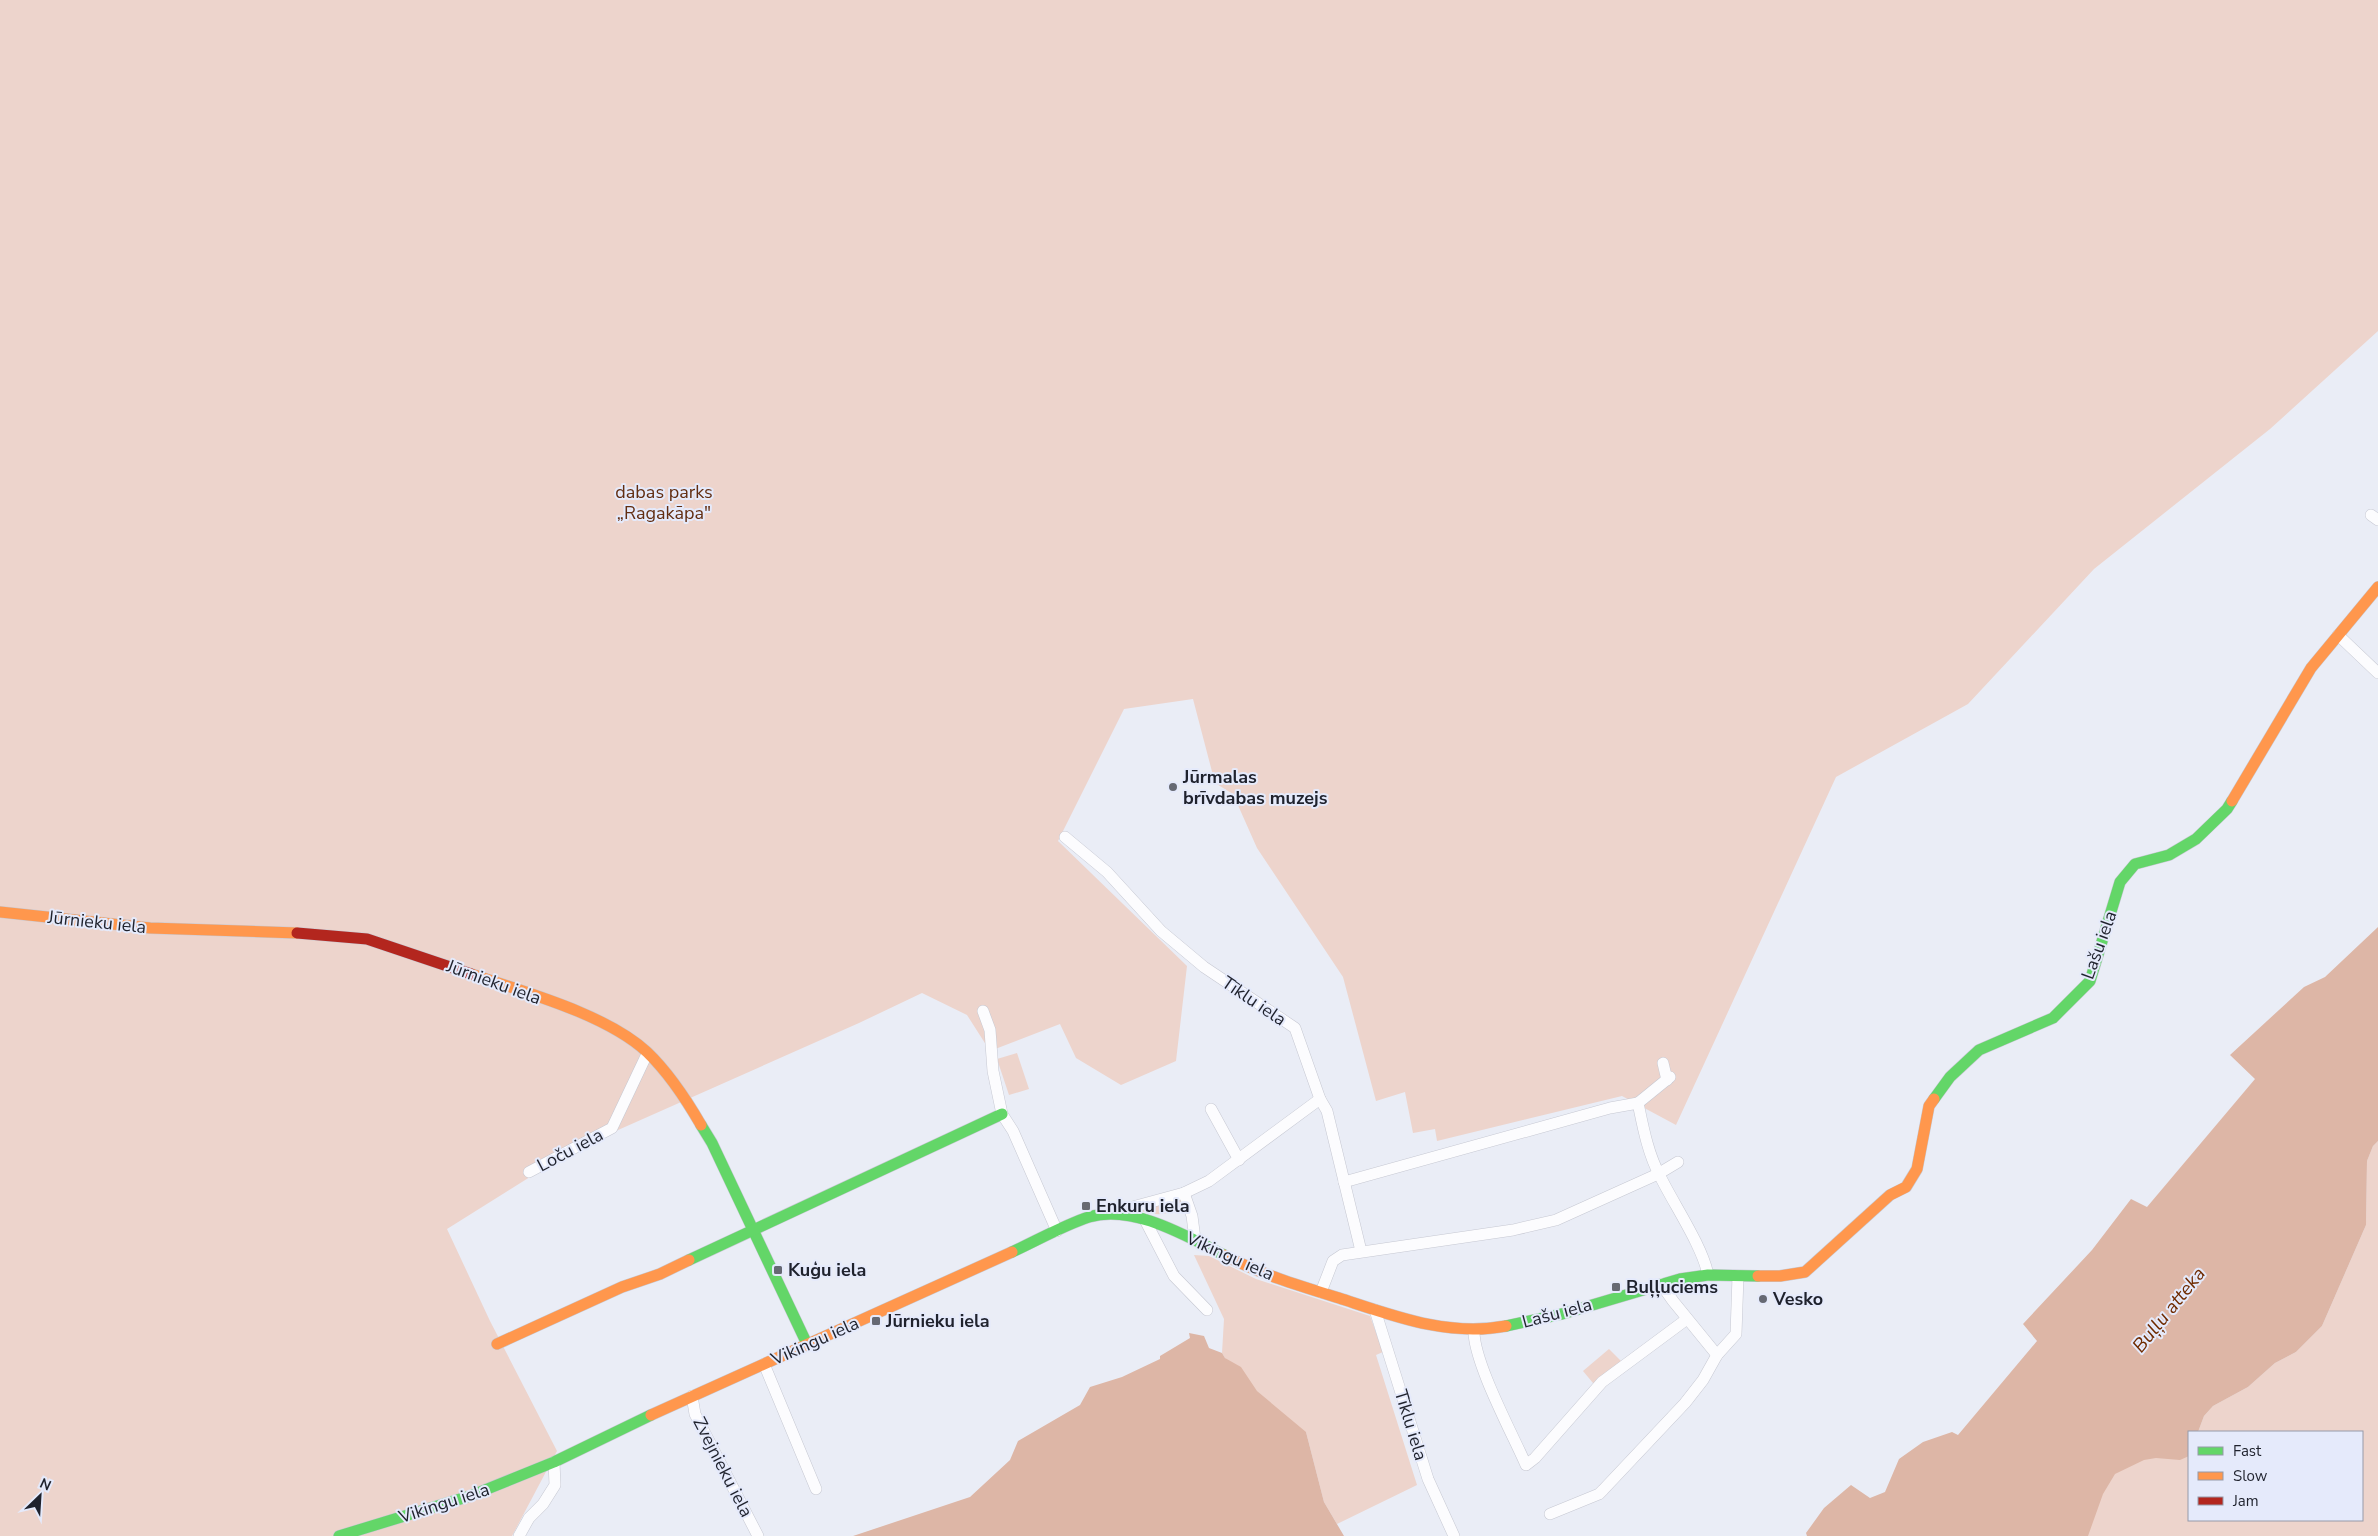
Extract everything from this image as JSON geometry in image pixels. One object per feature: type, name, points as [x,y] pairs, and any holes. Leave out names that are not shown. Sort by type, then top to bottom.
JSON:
[{"type":"street","name":"Lašu iela","points":[[1375,1310],[1408,1321],[1444,1328],[1474,1330],[1512,1325],[1662,1284],[1708,1276],[1780,1276],[1806,1272],[1890,1195],[1906,1187],[1916,1169],[1929,1106],[1950,1077],[1979,1050],[2053,1018],[2090,981],[2120,882],[2135,864],[2169,855],[2196,839],[2227,809],[2311,668],[2378,586]]},
{"type":"street","points":[[2338,635],[2378,673]]},
{"type":"street","name":"Tīklu iela","points":[[1065,837],[1107,872],[1161,931],[1204,967],[1295,1028],[1320,1099],[1327,1111],[1361,1251]]},
{"type":"street","name":"Jūrnieku iela","points":[[0,912],[103,924],[200,931],[333,935],[363,938],[460,969],[558,1005],[614,1031],[633,1042],[647,1054],[669,1077],[694,1112],[712,1143],[751,1230],[806,1344]]},
{"type":"street","points":[[983,1012],[990,1030],[993,1071],[1002,1114],[1011,1127],[1056,1231]]},
{"type":"street","name":"Loču iela","points":[[529,1172],[612,1128],[647,1054]]},
{"type":"street","points":[[1344,1182],[1610,1108],[1638,1103],[1669,1079],[1663,1063]]},
{"type":"street","points":[[1108,1214],[1184,1193],[1210,1181],[1320,1099]]},
{"type":"street","points":[[1638,1103],[1643,1128],[1658,1174],[1699,1251],[1708,1276]]},
{"type":"street","points":[[1211,1110],[1239,1160]]},
{"type":"street","points":[[498,1344],[622,1286],[660,1274],[1002,1114]]},
{"type":"street","points":[[1320,1292],[1333,1261],[1342,1254],[1513,1230],[1556,1220],[1658,1174],[1678,1162]]},
{"type":"street","points":[[1184,1193],[1192,1216],[1195,1239]]},
{"type":"street","name":"Vikingu iela","points":[[339,1536],[470,1496],[554,1462],[692,1396],[1090,1217],[1108,1214],[1129,1215],[1146,1220],[1195,1239],[1252,1268],[1375,1310]]},
{"type":"street","points":[[1146,1220],[1174,1276],[1207,1310]]},
{"type":"street","points":[[1550,1514],[1599,1494],[1685,1403],[1704,1380],[1717,1355],[1736,1334],[1738,1276]]},
{"type":"street","points":[[1662,1284],[1687,1319],[1717,1355]]},
{"type":"street","name":"Tīklu iela","points":[[1375,1310],[1428,1479],[1454,1536]]},
{"type":"street","points":[[1474,1330],[1474,1339],[1481,1363],[1526,1465],[1535,1458],[1602,1382],[1687,1319]]},
{"type":"street","points":[[764,1364],[816,1489]]},
{"type":"street","name":"Zvejnieku iela","points":[[692,1396],[695,1414],[758,1536]]},
{"type":"street","points":[[519,1536],[529,1518],[543,1504],[555,1485],[554,1462]]},
{"type":"green space","name":"dabas parks „Ragakāpa\"","points":[[0,0],[2378,0],[2378,331],[2270,429],[2094,569],[1968,704],[1836,777],[1676,1125],[1622,1096],[1437,1141],[1435,1129],[1413,1133],[1405,1092],[1376,1101],[1343,977],[1257,848],[1233,794],[1215,783],[1193,699],[1124,709],[1058,841],[1187,966],[1176,1061],[1121,1085],[1076,1058],[1060,1024],[990,1051],[967,1015],[922,993],[859,1023],[573,1150],[447,1229],[490,1321],[557,1451],[512,1536],[0,1536]]},
{"type":"green space","points":[[1017,1053],[1029,1089],[1009,1095],[997,1059]]},
{"type":"green space","points":[[2378,1141],[2378,1536],[1970,1536],[2145,1383],[2188,1446],[2188,1521],[2363,1521],[2363,1431],[2198,1431],[2204,1416],[2213,1406],[2248,1387],[2275,1363],[2296,1352],[2322,1326],[2366,1225],[2367,1161],[2373,1146]]},
{"type":"green space","points":[[1178,1199],[1184,1205],[1182,1208],[1171,1212],[1152,1214],[1140,1211],[1142,1209]]},
{"type":"green space","points":[[1194,1255],[1209,1256],[1256,1279],[1370,1316],[1383,1352],[1376,1355],[1417,1485],[1337,1524],[1324,1502],[1306,1432],[1299,1435],[1222,1353],[1224,1319]]},
{"type":"green space","points":[[1609,1349],[1626,1366],[1598,1389],[1583,1371]]},
{"type":"water","name":"Buļļu atteka","points":[[2378,927],[2378,1141],[2373,1146],[2367,1161],[2366,1225],[2322,1326],[2296,1352],[2275,1363],[2248,1387],[2213,1406],[2204,1416],[2198,1431],[2188,1431],[2188,1456],[2180,1460],[2156,1458],[2144,1460],[2115,1474],[2103,1494],[2088,1536],[1807,1536],[1806,1533],[1824,1508],[1851,1485],[1870,1498],[1885,1492],[1899,1459],[1923,1442],[1952,1432],[1958,1435],[2037,1341],[2023,1324],[2092,1250],[2131,1199],[2147,1207],[2255,1079],[2230,1055],[2304,987],[2325,977]]},
{"type":"water","points":[[1189,1333],[1204,1336],[1209,1348],[1222,1353],[1225,1358],[1241,1367],[1257,1391],[1306,1432],[1324,1502],[1344,1536],[853,1536],[970,1497],[1010,1460],[1018,1441],[1080,1405],[1090,1387],[1122,1377],[1160,1359],[1160,1356],[1190,1338]]},
{"type":"traffic: fast","points":[[1934,1099],[1950,1077],[1979,1050],[2053,1018],[2090,981],[2120,882],[2135,864],[2169,855],[2196,839],[2227,809],[2232,801]]},
{"type":"traffic: fast","points":[[689,1260],[1002,1114]]},
{"type":"traffic: fast","points":[[701,1125],[712,1143],[807,1344]]},
{"type":"traffic: fast","points":[[1012,1252],[1079,1220],[1106,1214],[1141,1218],[1159,1224],[1224,1255]]},
{"type":"traffic: fast","points":[[1506,1326],[1562,1314],[1680,1279],[1708,1275],[1758,1276]]},
{"type":"traffic: fast","points":[[339,1536],[470,1496],[554,1462],[651,1415]]},
{"type":"traffic: slow","points":[[2232,801],[2311,668],[2378,587]]},
{"type":"traffic: slow","points":[[0,912],[150,928],[297,933]]},
{"type":"traffic: slow","points":[[471,974],[587,1015],[630,1038],[647,1052],[670,1077],[701,1125]]},
{"type":"traffic: slow","points":[[1758,1276],[1780,1276],[1805,1272],[1890,1195],[1906,1187],[1917,1169],[1929,1106],[1934,1099]]},
{"type":"traffic: slow","points":[[651,1415],[1012,1252]]},
{"type":"traffic: slow","points":[[1224,1255],[1280,1279],[1401,1318],[1442,1327],[1463,1329],[1506,1326]]},
{"type":"traffic: slow","points":[[497,1344],[622,1287],[660,1274],[689,1260]]},
{"type":"traffic: jam","points":[[297,933],[367,939],[471,974]]},
{"type":"place","name":"Jūrmalas brīvdabas muzejs","points":[[1173,787]]},
{"type":"place","name":"Enkuru iela","points":[[1086,1206]]},
{"type":"place","name":"Kuģu iela","points":[[778,1270]]},
{"type":"place","name":"Buļļuciems","points":[[1616,1287]]},
{"type":"place","name":"Vesko","points":[[1763,1299]]},
{"type":"place","name":"Jūrnieku iela","points":[[876,1321]]}]
